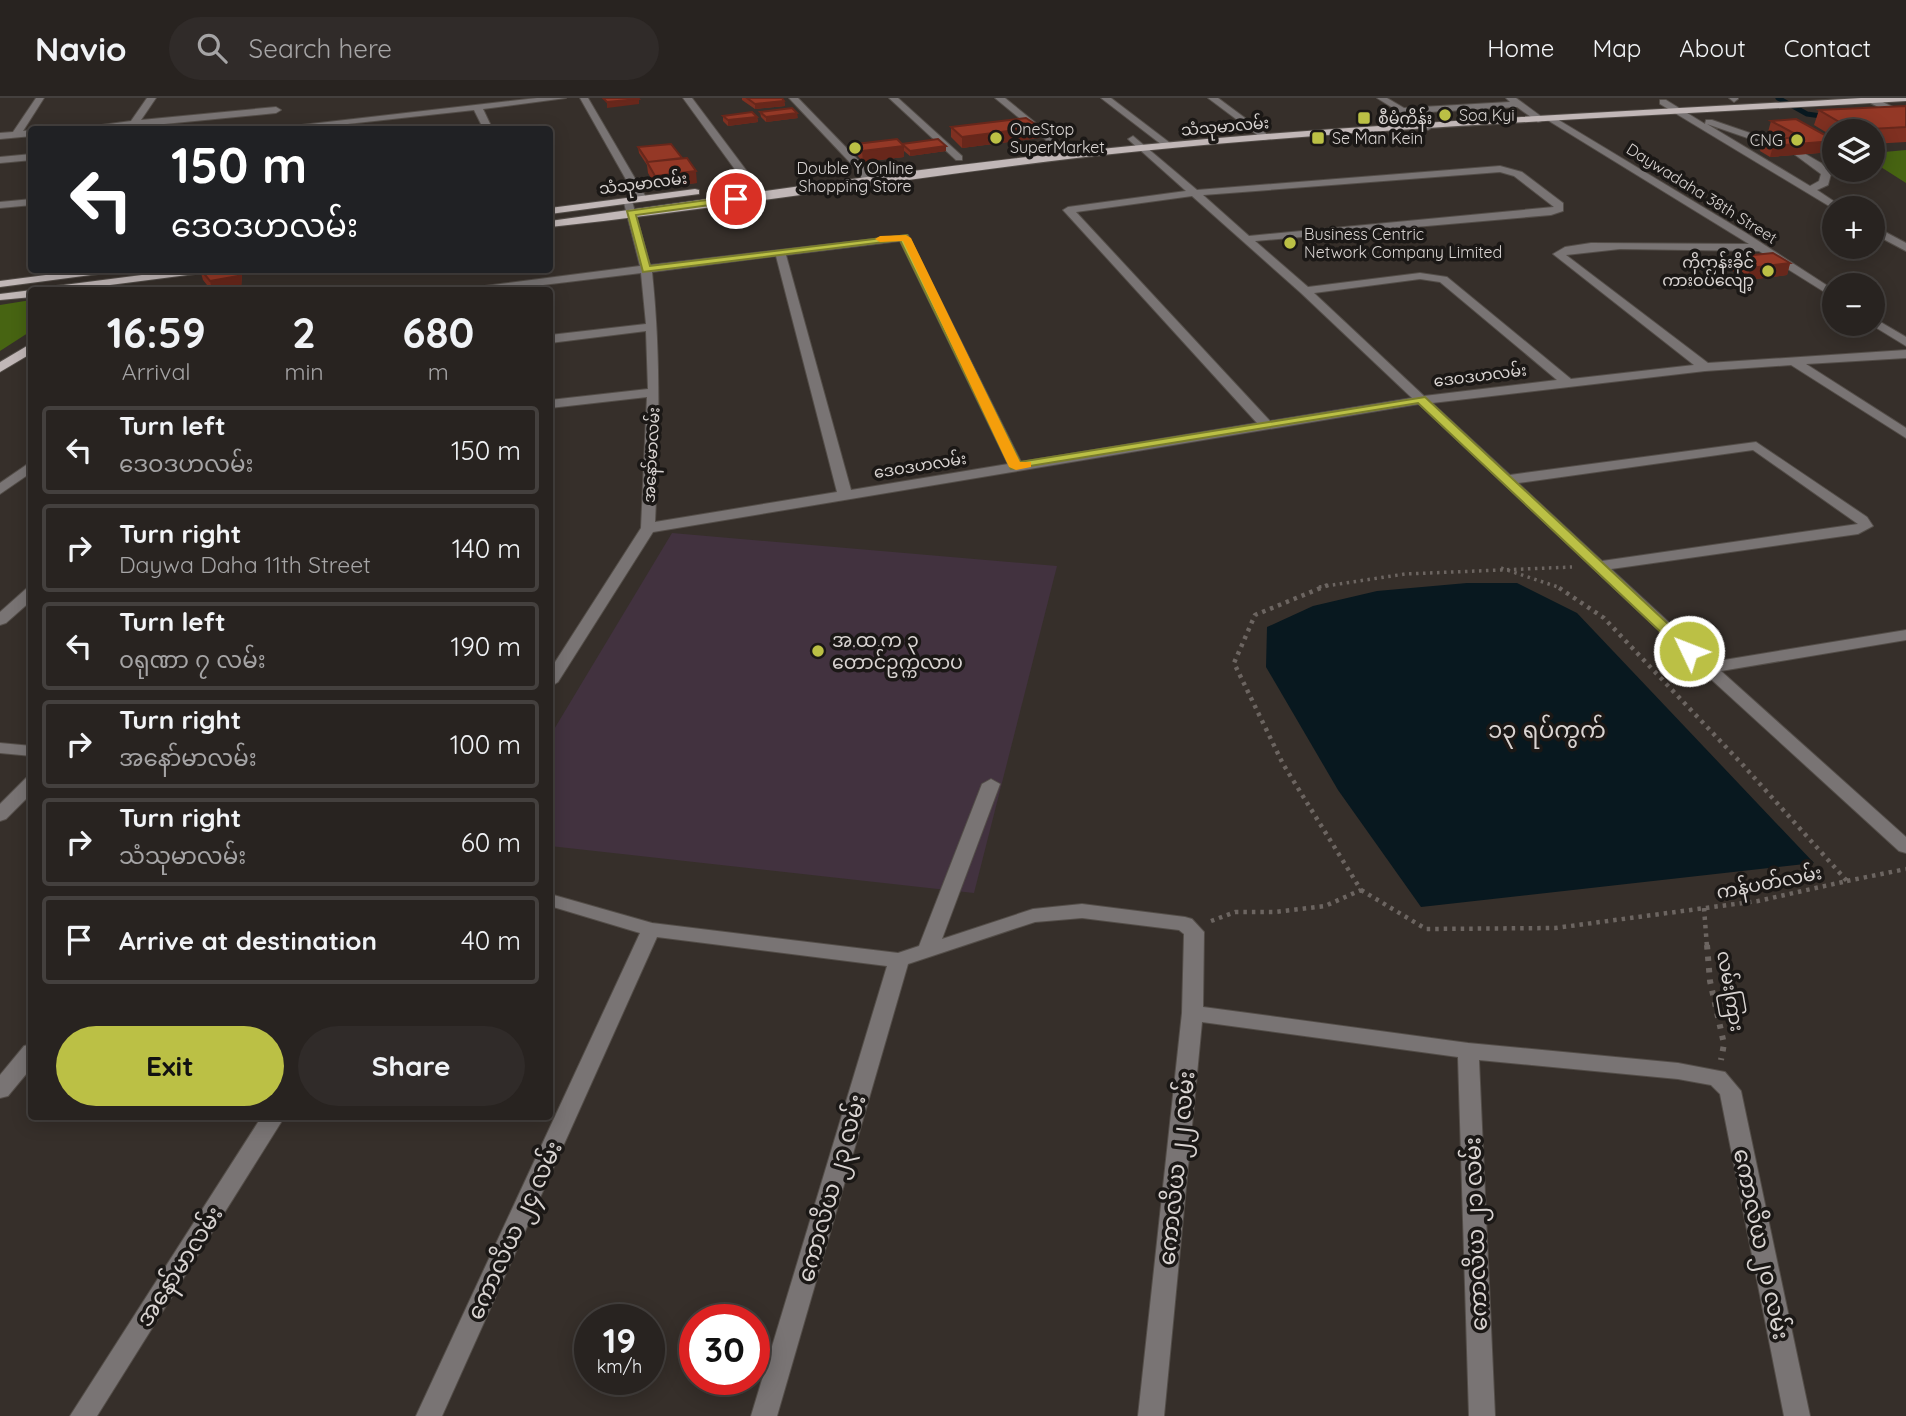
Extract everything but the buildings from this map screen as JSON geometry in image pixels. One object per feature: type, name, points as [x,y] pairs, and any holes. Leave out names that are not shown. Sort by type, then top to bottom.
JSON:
[{"type":"main road","points":[[1348,122],[1744,98]]},
{"type":"main road","name":"သံသုမာလမ်း","points":[[820,176],[1060,147],[1138,144],[1169,146],[1268,133],[1428,127],[1906,98]]},
{"type":"main road","name":"သံသုမာလမ်း","points":[[553,211],[629,207],[868,181],[1138,144],[1157,136],[1257,128]]},
{"type":"main road","points":[[737,186],[765,183]]},
{"type":"main road","name":"သံသုမာလမ်း","points":[[553,223],[629,207],[642,199],[710,190]]},
{"type":"main road","points":[[0,284],[83,273]]},
{"type":"main road","points":[[65,287],[140,274]]},
{"type":"main road","points":[[122,287],[140,274]]},
{"type":"main road","points":[[0,297],[28,294]]},
{"type":"main road","points":[[0,368],[28,350]]},
{"type":"street","points":[[16,134],[40,98]]},
{"type":"street","points":[[134,124],[152,98]]},
{"type":"street","points":[[298,126],[372,118],[393,111],[477,107],[490,102],[562,98]]},
{"type":"street","points":[[584,98],[642,199]]},
{"type":"street","points":[[687,98],[751,184]]},
{"type":"street","points":[[793,98],[862,170],[868,181]]},
{"type":"street","points":[[894,98],[959,158]]},
{"type":"street","points":[[999,98],[1060,147]]},
{"type":"street","points":[[1105,98],[1169,146]]},
{"type":"street","points":[[1212,98],[1268,133]]},
{"type":"street","points":[[1381,98],[1428,127]]},
{"type":"street","name":"Daywadaha 38th Street","points":[[1510,98],[1762,248],[1822,287]]},
{"type":"street","points":[[1871,100],[1888,107],[1905,119],[1892,126]]},
{"type":"street","points":[[1663,102],[1822,198]]},
{"type":"street","points":[[1404,111],[1519,104]]},
{"type":"street","points":[[112,126],[279,107],[264,126]]},
{"type":"street","points":[[477,107],[487,126]]},
{"type":"street","points":[[1681,113],[1787,149]]},
{"type":"street","points":[[372,118],[375,126]]},
{"type":"street","points":[[0,136],[28,133]]},
{"type":"street","points":[[1138,144],[1305,291],[1707,668],[1906,848]]},
{"type":"street","points":[[1799,154],[1818,165],[1826,174],[1824,183],[1809,190]]},
{"type":"street","points":[[0,160],[28,157]]},
{"type":"street","points":[[1246,239],[1551,212],[1559,209],[1559,205],[1518,174],[1500,169],[1195,193],[1068,210],[1266,425]]},
{"type":"street","points":[[0,205],[28,202]]},
{"type":"street","name":"အနော်မာလမ်း","points":[[553,677],[648,528],[654,392],[652,327],[646,270],[629,207]]},
{"type":"street","points":[[502,287],[899,236],[906,238],[1016,467]]},
{"type":"street","points":[[1885,236],[1906,248]]},
{"type":"street","points":[[1705,367],[1558,254],[1561,250],[1578,247],[1762,248]]},
{"type":"street","points":[[780,252],[845,495]]},
{"type":"street","points":[[1305,291],[1420,276],[1443,279],[1568,383]]},
{"type":"street","points":[[553,339],[652,327]]},
{"type":"street","points":[[1885,328],[1906,342]]},
{"type":"street","points":[[1899,354],[1906,364]]},
{"type":"street","name":"ဒေဝဒဟလမ်း","points":[[648,528],[1421,400],[1705,367],[1899,354]]},
{"type":"street","points":[[1791,360],[1906,434]]},
{"type":"street","points":[[553,404],[654,392]]},
{"type":"street","points":[[1507,480],[1756,446],[1866,526],[1845,532],[1599,566]]},
{"type":"street","points":[[0,489],[28,468]]},
{"type":"street","points":[[0,620],[28,596]]},
{"type":"street","points":[[1707,668],[1902,639]]},
{"type":"street","points":[[0,748],[28,751]]},
{"type":"street","points":[[927,951],[991,784]]},
{"type":"street","points":[[0,815],[28,786]]},
{"type":"street","points":[[553,901],[652,930],[899,960],[1032,916],[1082,911],[1187,926]]},
{"type":"street","name":"ကောလိယ ၂၂ လမ်း","points":[[1151,1416],[1192,1013],[1194,932],[1187,926]]},
{"type":"street","name":"ကောလိယ ၂၄ လမ်း","points":[[429,1416],[652,930]]},
{"type":"street","name":"ကောလိယ ၂၃ လမ်း","points":[[764,1416],[899,960]]},
{"type":"street","points":[[1192,1013],[1468,1051],[1678,1071],[1717,1078]]},
{"type":"street","name":"ကောလိယ ၂၁ လမ်း","points":[[1468,1051],[1482,1416]]},
{"type":"street","points":[[0,1090],[28,1057]]},
{"type":"street","name":"ကောလိယ ၂၀ လမ်း","points":[[1717,1078],[1730,1091],[1797,1416]]},
{"type":"street","name":"အနော်မာလမ်း","points":[[83,1416],[271,1120]]},
{"type":"path","name":"ကန်ပတ်လမ်း","points":[[1501,568],[1554,584],[1604,618],[1742,764],[1847,881],[1758,901],[1555,928],[1426,929],[1361,890],[1283,764],[1234,663],[1255,615],[1320,586],[1405,574],[1501,568],[1599,566]]},
{"type":"path","points":[[1847,881],[1906,869]]},
{"type":"path","points":[[1187,926],[1235,912],[1275,912],[1325,906],[1361,890]]},
{"type":"path","name":"လမ်းကြား","points":[[1704,908],[1710,981],[1724,1044],[1717,1078]]},
{"type":"shaded area","name":"အ.ထ.က ၃ တောင်ဥက္ကလာပ","points":[[672,533],[1057,566],[974,893],[553,846],[553,731]]},
{"type":"shaded area","points":[[1467,583],[1517,583],[1577,613],[1814,863],[1421,907],[1338,790],[1266,667],[1267,627],[1313,606],[1377,591]]},
{"type":"green space","points":[[1906,150],[1906,183],[1885,170],[1885,152]]},
{"type":"green space","points":[[28,300],[28,333],[0,351],[0,305]]},
{"type":"waterway","points":[[1778,98],[1807,114],[1828,117]]},
{"type":"slow traffic","points":[[880,239],[899,236],[906,238],[1016,467],[1027,465]]},
{"type":"place","name":"Soa Kyi","points":[[1445,115]]},
{"type":"place","name":"စီမံကိန်း","points":[[1364,118]]},
{"type":"place","name":"OneStop SuperMarket","points":[[996,138]]},
{"type":"place","name":"Se Man Kein","points":[[1318,138]]},
{"type":"place","name":"CNG","points":[[1797,140]]},
{"type":"place","name":"Double Y Online Shopping Store","points":[[855,148]]},
{"type":"place","name":"Business Centric Network Company Limited","points":[[1290,243]]},
{"type":"place","name":"ကိုထွန်းခိုင် ကားဝပ်လျော့","points":[[1768,271]]},
{"type":"place","name":"အ.ထ.က ၃ တောင်ဥက္ကလာပ","points":[[818,651]]},
{"type":"district","name":"၁၃ ရပ်ကွက်","points":[[1547,729]]},
{"type":"route","points":[[736,199],[630,213],[646,270],[899,236],[906,238],[1016,467],[1421,400],[1689,651]]}]
